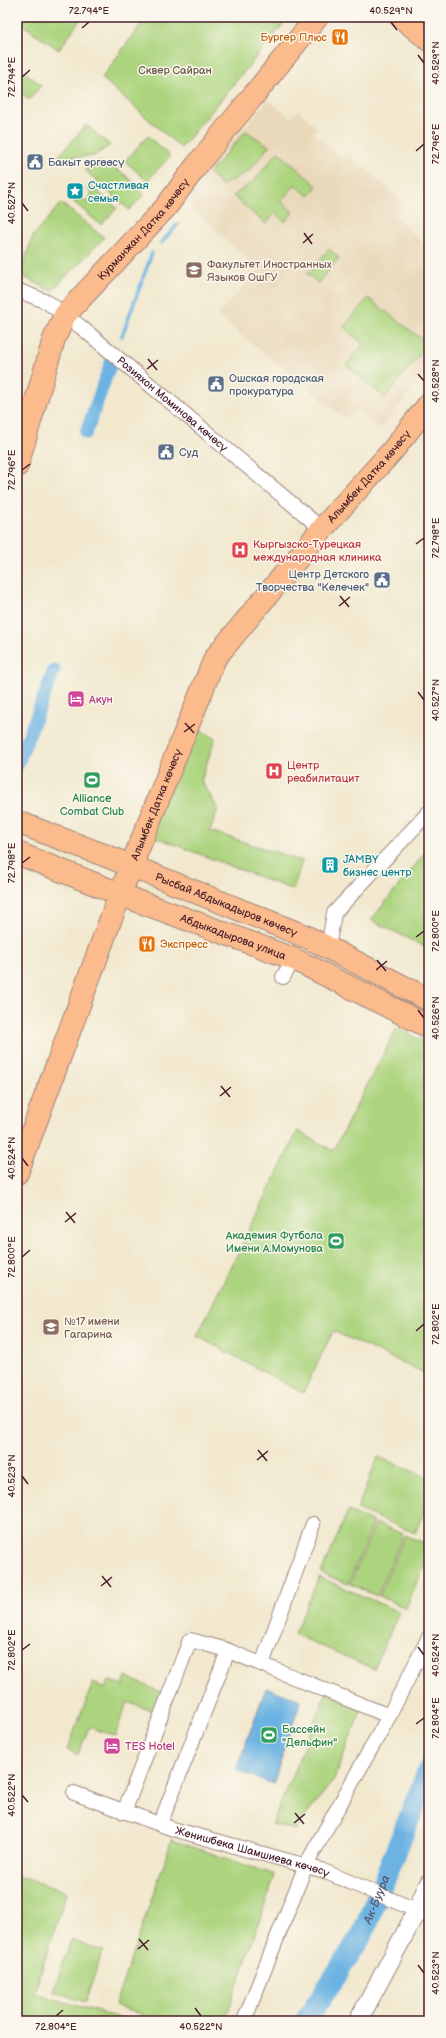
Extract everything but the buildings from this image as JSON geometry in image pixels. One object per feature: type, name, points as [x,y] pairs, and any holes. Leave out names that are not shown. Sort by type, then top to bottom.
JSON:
[{"type":"main road","name":"Курманжан Датка көчөсү","points":[[17,466],[54,339],[65,315],[166,207],[197,165],[317,17]]},
{"type":"main road","points":[[401,17],[429,40]]},
{"type":"main road","name":"Алымбек Датка көчөсү","points":[[17,1173],[120,894],[215,658],[322,529],[392,450],[429,404]]},
{"type":"main road","name":"Рысбай Абдыкадыров көчөсү","points":[[17,822],[307,936],[355,963],[429,1000]]},
{"type":"main road","points":[[17,853],[120,894]]},
{"type":"main road","name":"Абдыкадырова улица","points":[[120,894],[294,959],[429,1027]]},
{"type":"street","name":"Розияхон Моминова көчөсү","points":[[17,290],[47,302],[65,315],[322,529]]},
{"type":"street","points":[[328,948],[334,913],[429,812]]},
{"type":"street","points":[[283,978],[294,959]]},
{"type":"street","points":[[262,1664],[313,1524]]},
{"type":"street","points":[[244,2021],[306,1866],[389,1716],[429,1637]]},
{"type":"street","points":[[124,1812],[190,1640],[228,1651],[389,1716]]},
{"type":"street","points":[[160,1824],[228,1651]]},
{"type":"street","name":"Женишбека Шамшиева көчөсү","points":[[74,1793],[160,1824],[325,1872],[423,1914]]},
{"type":"street","points":[[358,2021],[423,1914],[429,1883]]},
{"type":"shaded area","points":[[268,100],[290,118],[298,110],[317,128],[313,133],[342,158],[349,153],[404,204],[395,216],[429,249],[429,368],[380,429],[357,410],[345,418],[217,315],[259,270],[182,199]]},
{"type":"green space","points":[[17,17],[82,17],[59,50],[17,21]]},
{"type":"green space","name":"Сквер Сайран","points":[[146,17],[289,17],[181,148],[102,78]]},
{"type":"green space","points":[[18,67],[41,85],[29,100],[17,90]]},
{"type":"green space","points":[[86,125],[110,145],[94,156],[57,158]]},
{"type":"green space","points":[[246,131],[269,146],[249,171],[221,186],[209,173]]},
{"type":"green space","points":[[148,136],[170,156],[147,181],[125,161]]},
{"type":"green space","points":[[278,152],[317,186],[309,196],[295,185],[281,201],[293,212],[285,222],[275,213],[266,224],[233,196],[254,181]]},
{"type":"green space","points":[[99,162],[119,171],[135,184],[144,195],[129,210],[85,170]]},
{"type":"green space","points":[[90,185],[117,208],[101,225],[74,202],[79,197],[86,202],[92,194],[87,189]]},
{"type":"green space","points":[[61,203],[104,238],[52,291],[20,275],[33,236]]},
{"type":"green space","points":[[329,249],[339,258],[318,283],[307,274]]},
{"type":"green space","points":[[368,298],[428,344],[385,398],[346,365],[363,344],[344,327]]},
{"type":"green space","points":[[197,728],[215,738],[201,781],[218,809],[210,831],[302,861],[293,890],[150,835]]},
{"type":"green space","points":[[429,848],[429,949],[371,920]]},
{"type":"green space","name":"Академия Футбола Имени А.Момунова","points":[[397,1028],[429,1044],[429,1375],[333,1331],[303,1393],[197,1336],[298,1131],[333,1151]]},
{"type":"green space","points":[[378,1457],[429,1478],[429,1499],[415,1533],[357,1509]]},
{"type":"green space","points":[[348,1511],[374,1522],[348,1584],[321,1573]]},
{"type":"green space","points":[[376,1523],[403,1534],[377,1596],[350,1584]]},
{"type":"green space","points":[[405,1535],[429,1545],[429,1554],[406,1608],[379,1596]]},
{"type":"green space","points":[[319,1577],[399,1612],[374,1669],[294,1634]]},
{"type":"green space","points":[[126,1677],[161,1692],[155,1712],[127,1702],[115,1736],[89,1727],[78,1755],[67,1750],[93,1683],[106,1688],[109,1680],[123,1686]]},
{"type":"green space","points":[[326,1693],[362,1708],[334,1779],[295,1830],[272,1824]]},
{"type":"green space","points":[[172,1840],[275,1875],[225,2021],[160,2021],[115,2005]]},
{"type":"green space","points":[[17,1876],[67,1892],[34,1993],[129,2021],[17,2021]]},
{"type":"green space","points":[[71,1940],[103,1951],[85,2002],[53,1991]]},
{"type":"water","name":"Бассейн \"Дельфин\"","points":[[266,1688],[301,1700],[273,1784],[236,1770]]},
{"type":"waterway","points":[[161,243],[178,224]]},
{"type":"waterway","points":[[122,336],[152,253]]},
{"type":"waterway","points":[[86,433],[112,360]]},
{"type":"waterway","points":[[17,766],[54,670]]},
{"type":"waterway","name":"Ак-Буура","points":[[306,2021],[363,1933],[429,1769]]},
{"type":"place","name":"Бургер Плюс","points":[[340,37]]},
{"type":"place","name":"Бакыт өргөөсү","points":[[35,162]]},
{"type":"place","name":"Счастливая семья","points":[[75,191]]},
{"type":"place","name":"Факультет Иностранных Языков ОшГУ","points":[[194,270]]},
{"type":"place","name":"Ошская городская прокуратура","points":[[216,384]]},
{"type":"place","name":"Суд","points":[[166,452]]},
{"type":"place","name":"Кыргызско-Турецкая международная клиника","points":[[240,550]]},
{"type":"place","name":"Центр Детского Творчества \"Келечек\"","points":[[382,580]]},
{"type":"place","name":"Акун","points":[[76,699]]},
{"type":"place","name":"Центр реабилитацит","points":[[274,771]]},
{"type":"place","name":"Alliance Combat Club","points":[[92,780]]},
{"type":"place","name":"JAMBY бизнес центр","points":[[330,865]]},
{"type":"place","name":"Экспресс","points":[[147,944]]},
{"type":"place","name":"Академия Футбола Имени А.Момунова","points":[[336,1241]]},
{"type":"place","name":"№17 имени Гагарина","points":[[51,1327]]},
{"type":"place","name":"Бассейн \"Дельфин\"","points":[[269,1735]]},
{"type":"place","name":"TES Hotel","points":[[112,1746]]}]
